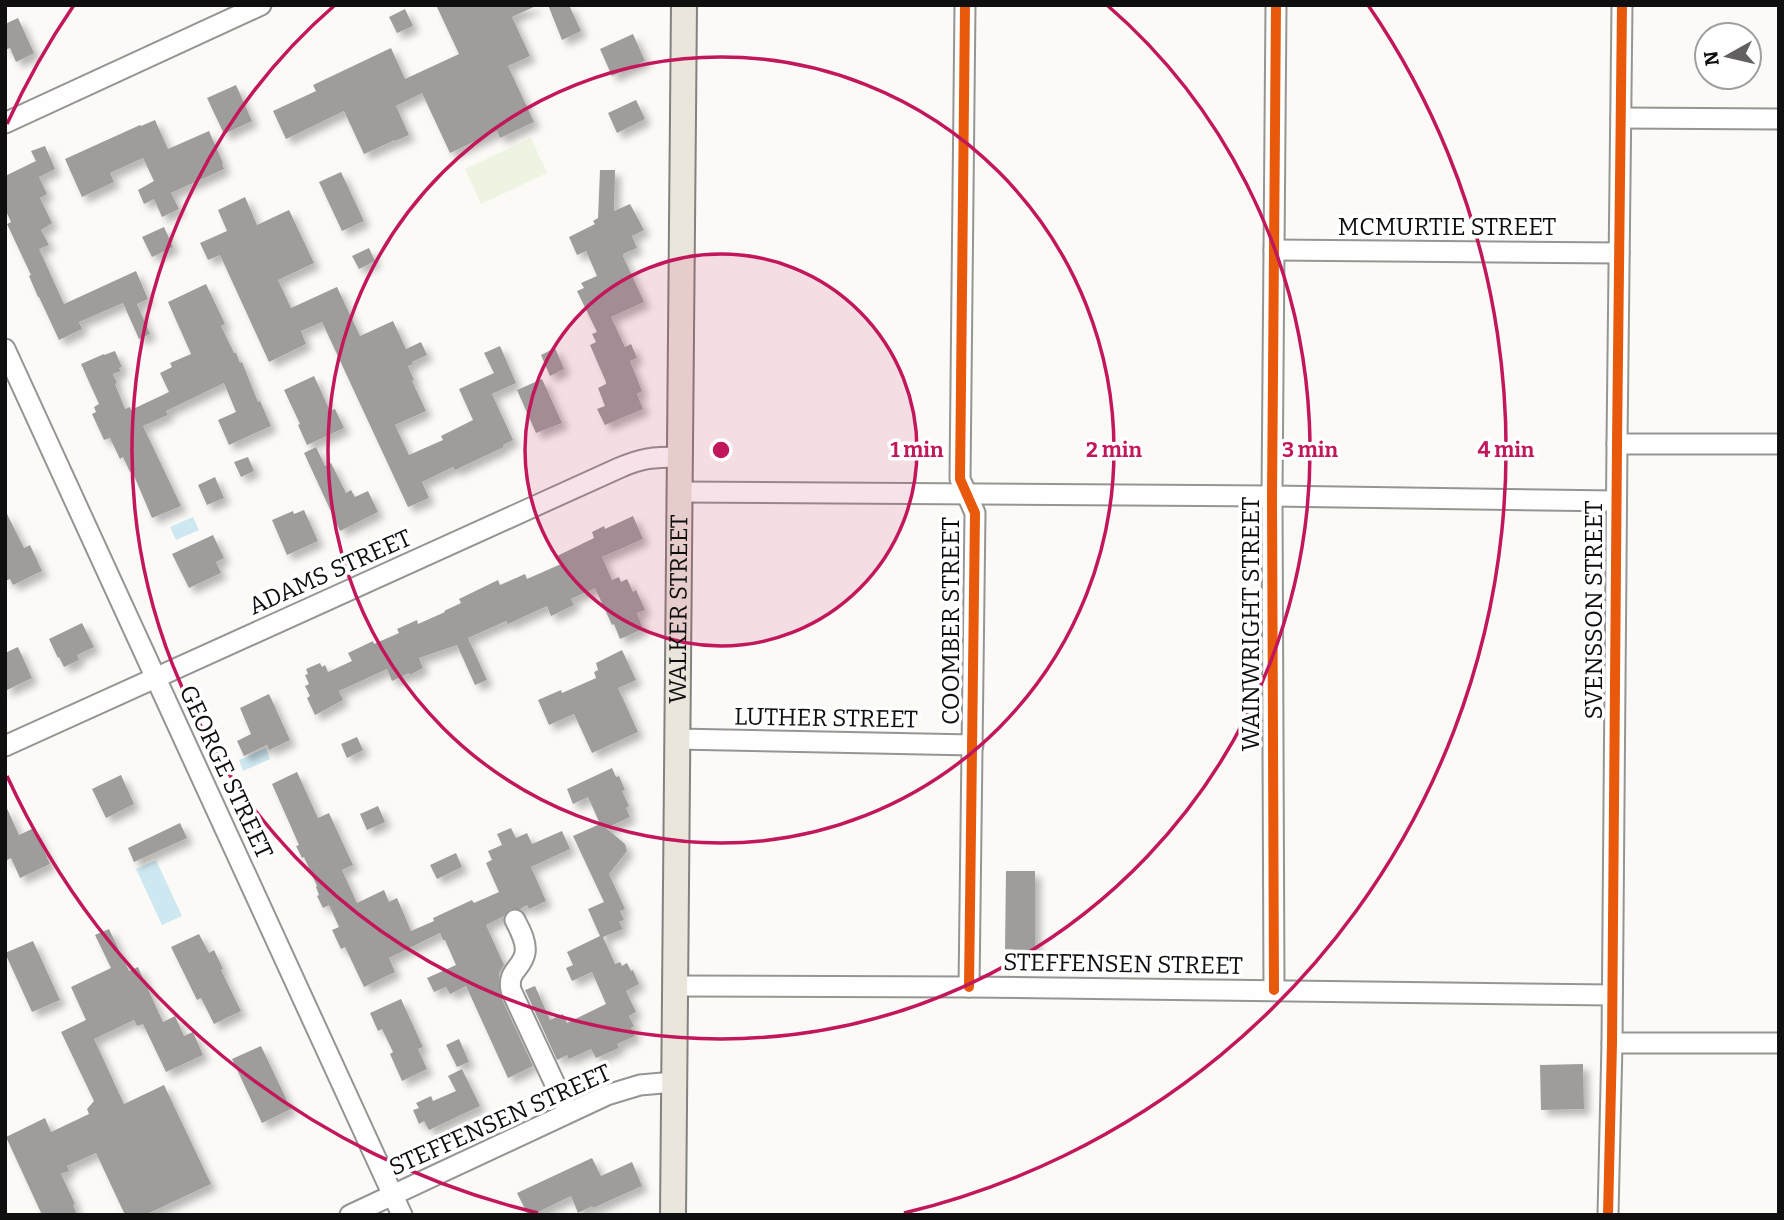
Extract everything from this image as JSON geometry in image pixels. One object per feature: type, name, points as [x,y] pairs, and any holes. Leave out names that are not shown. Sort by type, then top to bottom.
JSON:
[{"type":"main road","name":"WALKER STREET","points":[[673,1215],[684,5]]},
{"type":"street","points":[[5,122],[261,5]]},
{"type":"street","name":"COOMBER STREET","points":[[965,5],[960,479],[975,513],[970,987]]},
{"type":"street","name":"WAINWRIGHT STREET","points":[[1274,990],[1272,496],[1276,5]]},
{"type":"street","name":"SVENSSON STREET","points":[[1608,1215],[1622,5]]},
{"type":"street","points":[[1621,118],[1779,119]]},
{"type":"street","name":"MCMURTIE STREET","points":[[1274,250],[1619,253]]},
{"type":"street","name":"GEORGE STREET","points":[[5,349],[402,1215]]},
{"type":"street","points":[[1617,444],[1779,444]]},
{"type":"street","name":"ADAMS STREET","points":[[5,746],[637,460],[679,457]]},
{"type":"street","points":[[679,492],[1616,501]]},
{"type":"street","name":"LUTHER STREET","points":[[677,739],[973,745]]},
{"type":"street","points":[[515,920],[526,951],[510,979],[512,990],[568,1112]]},
{"type":"street","name":"STEFFENSEN STREET","points":[[675,986],[1612,995]]},
{"type":"street","points":[[1612,1042],[1779,1042]]},
{"type":"street","name":"STEFFENSEN STREET","points":[[350,1215],[568,1112],[640,1086],[674,1082]]},
{"type":"green space","points":[[531,138],[547,173],[481,204],[465,169]]},
{"type":"water","points":[[193,517],[199,530],[176,540],[170,527]]},
{"type":"water","points":[[266,748],[270,759],[243,771],[239,760]]},
{"type":"water","points":[[156,860],[182,916],[162,925],[136,869]]},
{"type":"building","points":[[436,5],[538,5],[512,17],[530,56],[508,66],[534,122],[500,138],[497,131],[450,153],[422,93],[396,106],[409,135],[364,154],[344,111],[286,139],[273,111],[316,91],[313,85],[391,48],[405,79],[459,54]]},
{"type":"building","points":[[548,5],[569,5],[581,31],[562,40]]},
{"type":"building","points":[[405,9],[413,26],[397,33],[389,17]]},
{"type":"building","points":[[18,18],[34,53],[16,62],[10,48],[5,50],[5,24]]},
{"type":"building","points":[[633,34],[645,61],[612,76],[600,49]]},
{"type":"building","points":[[236,85],[252,121],[224,134],[207,98]]},
{"type":"building","points":[[636,100],[645,119],[617,133],[608,113]]},
{"type":"building","points":[[155,120],[168,149],[209,131],[224,169],[171,193],[179,209],[162,217],[154,199],[144,204],[138,190],[154,181],[143,158],[110,173],[114,182],[82,197],[65,159]]},
{"type":"building","points":[[45,146],[55,169],[39,177],[47,194],[40,198],[52,223],[41,230],[49,245],[39,249],[64,304],[136,271],[148,299],[137,304],[150,334],[139,339],[123,303],[79,322],[82,329],[59,340],[7,224],[11,222],[5,209],[5,176],[36,161],[31,151]]},
{"type":"building","points":[[600,170],[615,170],[614,211],[630,204],[644,230],[632,236],[637,248],[623,256],[644,302],[611,317],[625,347],[631,344],[637,358],[630,361],[642,391],[637,394],[643,409],[605,425],[597,409],[605,406],[598,388],[606,382],[590,345],[596,342],[592,334],[597,332],[577,291],[584,288],[581,283],[597,276],[586,251],[577,255],[569,237],[595,224],[593,221],[598,218]]},
{"type":"building","points":[[341,172],[364,221],[342,231],[319,182]]},
{"type":"building","points":[[245,197],[257,225],[289,210],[314,263],[278,280],[291,308],[337,287],[360,336],[393,321],[406,349],[421,342],[427,355],[408,366],[426,411],[395,425],[409,455],[443,440],[441,436],[473,420],[459,389],[494,373],[484,353],[500,346],[516,383],[492,394],[513,440],[455,470],[453,467],[422,482],[429,498],[408,507],[322,322],[301,331],[306,344],[269,362],[220,255],[208,260],[200,243],[227,231],[218,210]]},
{"type":"building","points":[[164,227],[173,247],[152,257],[142,237]]},
{"type":"building","points":[[369,248],[375,261],[359,269],[352,256]]},
{"type":"building","points":[[206,284],[225,324],[221,326],[234,353],[240,363],[242,362],[271,426],[229,445],[218,420],[236,412],[224,383],[166,411],[168,415],[143,426],[181,506],[152,518],[132,471],[130,472],[123,457],[120,459],[110,438],[104,440],[92,414],[96,412],[94,407],[99,404],[81,364],[115,351],[122,367],[119,368],[121,371],[113,374],[125,409],[130,407],[131,410],[169,392],[160,373],[172,367],[170,363],[191,354],[168,302]]},
{"type":"building","points":[[555,348],[564,369],[550,376],[541,355]]},
{"type":"building","points":[[314,376],[330,411],[335,409],[344,428],[307,445],[284,390]]},
{"type":"building","points":[[542,379],[562,423],[536,433],[517,390]]},
{"type":"building","points":[[316,447],[325,466],[331,463],[346,493],[351,490],[355,497],[368,491],[378,512],[340,531],[304,453]]},
{"type":"building","points":[[248,457],[254,471],[241,477],[234,462]]},
{"type":"building","points":[[215,477],[224,498],[207,505],[198,485]]},
{"type":"building","points":[[5,510],[24,548],[30,545],[42,571],[13,585],[10,579],[5,581]]},
{"type":"building","points":[[304,510],[318,541],[287,555],[272,520],[293,511],[294,514]]},
{"type":"building","points":[[633,516],[643,539],[602,557],[612,580],[619,577],[621,582],[627,579],[633,592],[636,590],[645,610],[637,613],[643,629],[620,639],[595,588],[571,599],[574,605],[551,616],[547,606],[468,638],[487,680],[475,685],[457,645],[419,658],[423,668],[410,675],[409,673],[392,681],[387,669],[339,691],[343,700],[315,715],[307,698],[310,696],[305,686],[309,684],[305,675],[308,674],[306,669],[320,663],[322,667],[325,665],[328,672],[352,661],[348,653],[399,633],[397,629],[417,620],[418,624],[445,612],[461,603],[459,599],[498,580],[500,585],[525,574],[527,579],[561,564],[557,556],[594,538],[592,532]]},
{"type":"building","points":[[213,535],[224,558],[216,562],[221,573],[189,588],[172,554]]},
{"type":"building","points":[[82,623],[94,647],[77,655],[79,660],[64,667],[49,639]]},
{"type":"building","points":[[18,647],[32,678],[5,691],[5,653]]},
{"type":"building","points":[[622,650],[636,680],[618,688],[638,732],[592,753],[574,714],[549,725],[538,700],[596,678],[596,663]]},
{"type":"building","points":[[269,694],[290,740],[269,750],[267,745],[244,756],[237,741],[251,734],[240,708]]},
{"type":"building","points":[[357,737],[363,750],[347,758],[341,744]]},
{"type":"building","points":[[612,768],[625,790],[622,791],[629,806],[626,808],[630,817],[606,828],[625,844],[627,851],[609,874],[625,909],[620,911],[624,920],[619,922],[623,929],[603,937],[615,964],[620,962],[622,966],[627,963],[639,984],[626,991],[636,1012],[629,1016],[635,1036],[617,1044],[619,1048],[596,1058],[591,1049],[569,1059],[567,1055],[557,1060],[525,990],[535,986],[550,1020],[563,1014],[567,1023],[606,1004],[592,972],[572,981],[566,968],[573,965],[567,952],[600,936],[588,909],[604,902],[573,836],[600,824],[588,797],[573,804],[567,789]]},
{"type":"building","points":[[297,772],[318,818],[329,813],[353,865],[342,870],[357,903],[384,890],[389,902],[397,898],[411,931],[472,900],[474,903],[499,892],[486,863],[492,860],[488,851],[502,845],[497,834],[511,828],[516,838],[527,833],[532,844],[562,831],[570,849],[531,867],[546,901],[529,909],[527,905],[520,909],[510,909],[504,916],[486,925],[504,965],[499,973],[500,995],[533,1066],[508,1078],[466,986],[450,994],[446,987],[434,992],[427,978],[456,965],[440,933],[389,958],[395,972],[364,987],[345,947],[341,949],[332,930],[339,927],[329,905],[323,908],[317,896],[317,886],[296,846],[299,845],[272,784]]},
{"type":"building","points":[[121,775],[134,804],[106,818],[92,789]]},
{"type":"building","points":[[5,804],[19,835],[34,828],[50,864],[20,878],[11,858],[5,861]]},
{"type":"building","points":[[378,806],[385,822],[367,830],[360,814]]},
{"type":"building","points":[[180,823],[187,838],[134,862],[128,848]]},
{"type":"building","points":[[456,853],[462,867],[437,879],[430,865]]},
{"type":"building","points":[[1006,871],[1035,871],[1035,950],[1005,949]]},
{"type":"building","points":[[109,929],[129,971],[138,967],[163,1022],[175,1016],[184,1036],[193,1032],[203,1055],[166,1072],[143,1024],[137,1026],[134,1020],[94,1039],[124,1104],[164,1085],[211,1184],[145,1215],[125,1215],[96,1153],[67,1166],[69,1171],[61,1174],[75,1204],[73,1205],[77,1215],[42,1215],[6,1137],[45,1118],[51,1132],[89,1114],[87,1109],[94,1101],[61,1032],[86,1020],[71,987],[111,968],[95,935]]},
{"type":"building","points":[[199,934],[209,953],[214,950],[241,1011],[214,1024],[201,998],[197,1000],[171,947]]},
{"type":"building","points":[[33,941],[60,1000],[32,1012],[5,953]]},
{"type":"building","points":[[401,999],[423,1047],[418,1049],[427,1069],[402,1081],[390,1054],[393,1052],[382,1029],[378,1031],[370,1013]]},
{"type":"building","points":[[459,1039],[469,1062],[457,1067],[446,1045]]},
{"type":"building","points":[[261,1046],[291,1109],[262,1123],[232,1059]]},
{"type":"building","points":[[1583,1064],[1584,1109],[1541,1110],[1540,1065]]},
{"type":"building","points":[[462,1069],[480,1106],[429,1130],[424,1121],[419,1124],[413,1110],[419,1108],[416,1103],[431,1096],[433,1101],[456,1091],[448,1076]]},
{"type":"building","points":[[592,1158],[601,1176],[632,1162],[642,1186],[578,1213],[571,1196],[528,1215],[517,1193]]},
{"type":"cycle path","points":[[965,5],[960,479],[975,513],[969,987]]},
{"type":"cycle path","points":[[1274,990],[1272,496],[1276,5]]},
{"type":"cycle path","points":[[1608,1215],[1622,5]]}]
